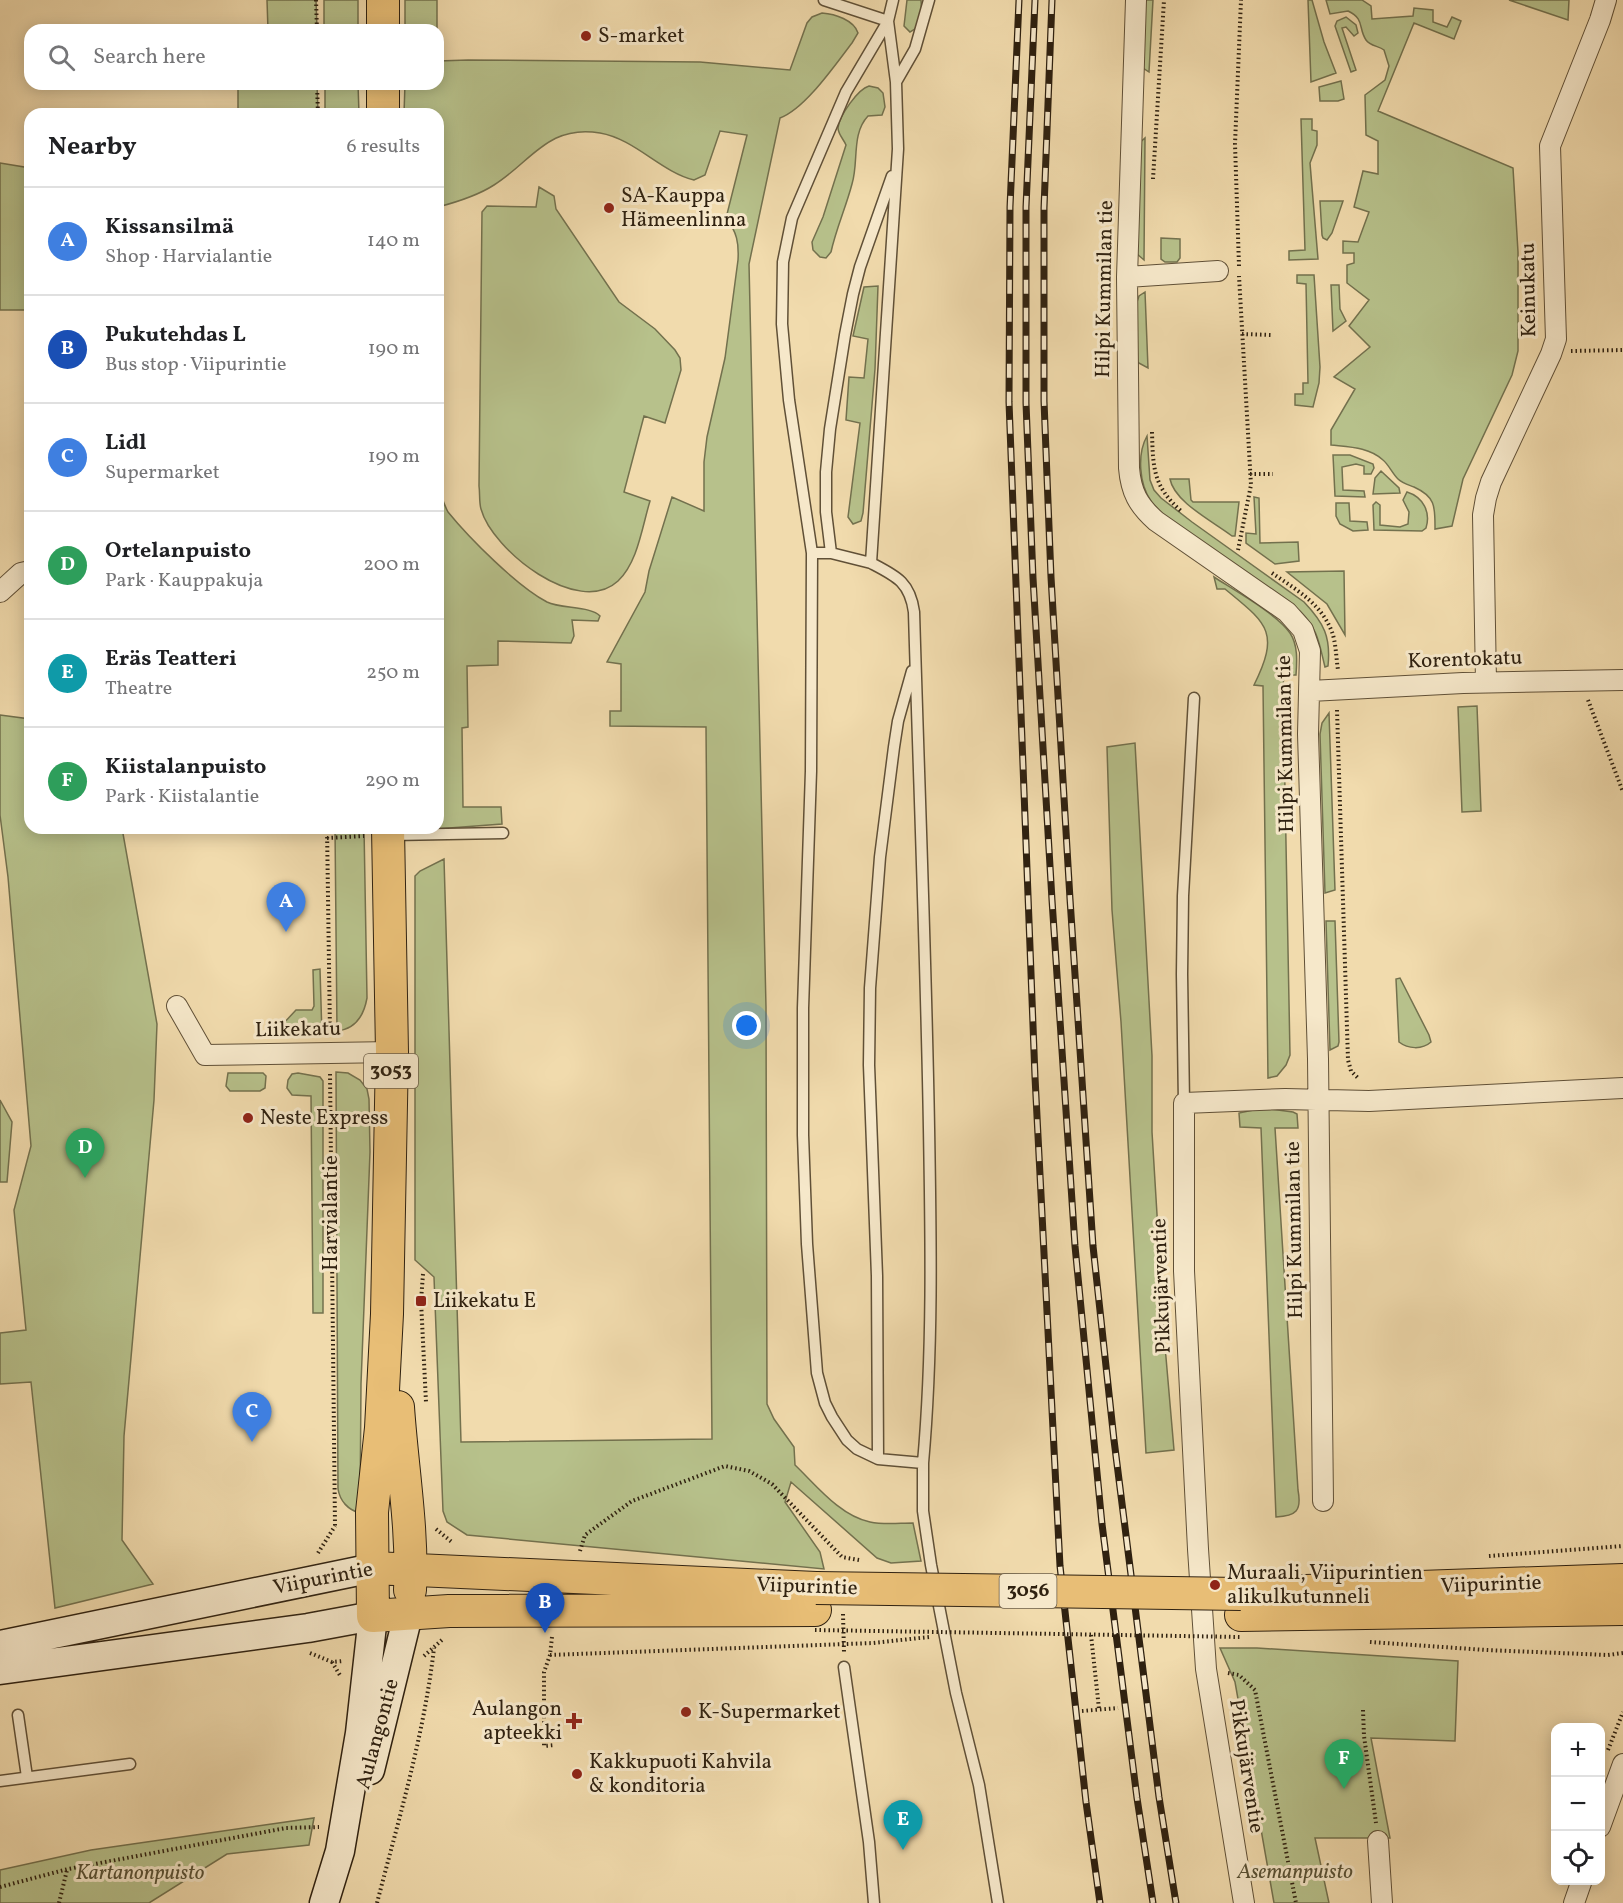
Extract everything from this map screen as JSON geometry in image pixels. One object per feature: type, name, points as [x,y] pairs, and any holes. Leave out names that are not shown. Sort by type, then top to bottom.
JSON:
[{"type":"main road","points":[[383,0],[383,24]]},
{"type":"main road","points":[[383,90],[383,108]]},
{"type":"main road","name":"3053","points":[[373,1568],[372,1512],[381,1428],[387,1314],[392,1052],[388,834]]},
{"type":"main road","name":"3053","points":[[387,1314],[395,1366],[411,1569],[408,1615]]},
{"type":"main road","points":[[373,1568],[373,1616]]},
{"type":"main road","name":"Viipurintie","points":[[0,1645],[373,1568],[411,1569],[815,1610]]},
{"type":"main road","name":"Viipurintie","points":[[1244,1621],[1623,1581]]},
{"type":"main road","name":"Viipurintie","points":[[0,1670],[308,1628],[373,1616],[461,1611],[815,1610],[1244,1621],[1623,1609]]},
{"type":"main road","name":"Aulangontie","points":[[324,1903],[340,1851],[357,1810],[375,1755],[408,1615]]},
{"type":"main road","name":"Aulangontie","points":[[340,1851],[360,1733],[373,1616]]},
{"type":"street","name":"Hilpi Kummilan tie","points":[[1137,0],[1127,277],[1129,468],[1132,490],[1140,505],[1156,521],[1279,605],[1304,630],[1309,644],[1308,734],[1317,1100],[1323,1501]]},
{"type":"street","name":"Keinukatu","points":[[1486,682],[1483,524],[1486,498],[1491,482],[1556,339],[1550,146],[1606,0]]},
{"type":"street","points":[[1127,277],[1218,271]]},
{"type":"street","points":[[0,592],[24,572]]},
{"type":"street","name":"Korentokatu","points":[[1310,691],[1486,682],[1623,680]]},
{"type":"street","name":"Liikekatu","points":[[177,1006],[205,1055],[392,1052]]},
{"type":"street","points":[[1184,1103],[1380,1100],[1623,1088]]},
{"type":"street","name":"Pikkujärventie","points":[[1184,1103],[1184,1271],[1206,1669],[1244,1903]]},
{"type":"street","points":[[1605,1804],[1614,1762]]},
{"type":"street","points":[[1378,1841],[1382,1903]]},
{"type":"street","points":[[1574,1903],[1581,1885]]},
{"type":"lane","points":[[824,0],[888,21]]},
{"type":"lane","points":[[893,0],[888,21],[846,92],[792,218],[783,262],[782,324],[783,355],[812,554],[811,771],[803,1008],[803,1078],[807,1244],[817,1372],[825,1403],[832,1417],[847,1440],[857,1449],[878,1459],[923,1463]]},
{"type":"lane","points":[[897,82],[915,49],[929,0]]},
{"type":"lane","points":[[871,563],[898,122],[897,82],[888,21]]},
{"type":"lane","points":[[831,554],[826,512],[826,472],[830,429],[847,324],[860,267],[896,163]]},
{"type":"lane","points":[[812,554],[831,554],[871,563],[886,571],[909,591],[914,612],[926,961],[931,1266],[929,1393],[923,1463],[923,1511],[956,1693],[979,1785],[998,1903]]},
{"type":"lane","points":[[878,1459],[877,1276],[869,1065],[870,988],[880,857],[894,747],[898,721],[915,662]]},
{"type":"lane","points":[[1184,1103],[1183,896],[1194,698]]},
{"type":"lane","points":[[444,832],[502,833]]},
{"type":"lane","points":[[844,1667],[869,1842],[874,1903]]},
{"type":"lane","points":[[18,1715],[27,1778]]},
{"type":"lane","points":[[0,1781],[130,1764]]},
{"type":"path","points":[[316,0],[317,24]]},
{"type":"path","points":[[1153,184],[1164,0]]},
{"type":"path","points":[[1238,550],[1250,494],[1235,144],[1241,0]]},
{"type":"path","points":[[317,90],[318,108]]},
{"type":"path","points":[[1242,334],[1271,336]]},
{"type":"path","points":[[1571,351],[1623,350]]},
{"type":"path","points":[[1152,430],[1153,465],[1158,485],[1166,496],[1190,517]]},
{"type":"path","points":[[1250,474],[1273,474]]},
{"type":"path","points":[[1228,543],[1247,556]]},
{"type":"path","points":[[1265,568],[1309,599],[1325,616],[1333,634],[1338,671],[1348,1060],[1351,1071],[1362,1080]]},
{"type":"path","points":[[1580,681],[1623,792]]},
{"type":"path","points":[[327,837],[364,834]]},
{"type":"path","name":"Harvialantie","points":[[327,837],[335,1526]]},
{"type":"path","points":[[423,1274],[421,1301],[426,1408]]},
{"type":"path","points":[[580,1551],[585,1535],[632,1501],[725,1466],[749,1471],[772,1484],[842,1557],[862,1561]]},
{"type":"path","points":[[433,1526],[452,1543]]},
{"type":"path","name":"Viipurintie","points":[[815,1610],[1091,1635],[1244,1621]]},
{"type":"path","points":[[552,1633],[550,1655],[543,1672],[544,1746],[555,1745]]},
{"type":"path","points":[[1091,1635],[1099,1709]]},
{"type":"path","points":[[550,1655],[873,1643],[945,1636]]},
{"type":"path","points":[[1366,1642],[1486,1650],[1608,1655],[1623,1653]]},
{"type":"path","points":[[376,1903],[413,1768],[426,1710],[434,1648]]},
{"type":"path","points":[[1206,1669],[1239,1675],[1255,1690],[1296,1903]]},
{"type":"path","points":[[1082,1711],[1118,1708]]},
{"type":"path","points":[[1363,1710],[1364,1736],[1378,1841]]},
{"type":"path","points":[[1614,1762],[1623,1712]]},
{"type":"path","points":[[0,1887],[68,1869],[286,1828],[323,1827]]},
{"type":"path","points":[[59,1903],[68,1869]]},
{"type":"green space","points":[[267,0],[316,0],[317,24],[268,24]]},
{"type":"green space","points":[[324,0],[358,0],[358,24],[324,24]]},
{"type":"green space","points":[[405,0],[437,0],[437,24],[405,24]]},
{"type":"green space","points":[[907,0],[921,0],[919,23],[910,32],[904,26]]},
{"type":"green space","points":[[1143,0],[1153,0],[1149,72],[1140,66]]},
{"type":"green space","points":[[1308,0],[1312,0],[1336,73],[1311,82]]},
{"type":"green space","points":[[1326,0],[1362,0],[1371,6],[1372,19],[1413,16],[1414,8],[1433,10],[1433,22],[1447,27],[1452,17],[1461,21],[1454,39],[1414,23],[1378,111],[1513,168],[1518,252],[1518,351],[1512,375],[1463,479],[1452,526],[1435,529],[1433,504],[1427,495],[1396,477],[1385,462],[1372,452],[1331,445],[1331,430],[1355,389],[1334,377],[1370,347],[1349,326],[1369,300],[1347,283],[1347,265],[1354,263],[1354,253],[1343,253],[1343,241],[1358,242],[1369,212],[1354,207],[1363,171],[1378,174],[1378,141],[1366,135],[1365,95],[1385,80],[1389,66],[1384,50],[1366,40],[1357,17],[1348,11],[1330,14]]},
{"type":"green space","points":[[1509,0],[1569,0],[1568,20]]},
{"type":"green space","points":[[822,13],[838,16],[853,25],[858,33],[837,63],[809,96],[790,113],[780,118],[749,264],[766,1007],[767,1404],[774,1419],[794,1447],[795,1465],[829,1499],[859,1519],[881,1523],[913,1523],[921,1561],[891,1563],[877,1558],[791,1482],[785,1502],[820,1552],[824,1569],[467,1535],[447,1522],[443,1511],[434,1277],[415,1260],[415,876],[444,859],[461,1442],[712,1439],[706,727],[610,726],[610,711],[621,711],[621,664],[607,662],[645,592],[649,571],[672,497],[704,511],[704,462],[707,437],[725,358],[738,260],[736,238],[726,218],[747,135],[720,131],[705,175],[694,180],[670,170],[613,136],[582,132],[567,134],[541,147],[507,176],[487,189],[444,205],[444,108],[404,108],[405,90],[444,90],[444,61],[700,62],[790,70],[807,23],[812,17]]},
{"type":"green space","points":[[1346,17],[1356,25],[1358,33],[1354,36],[1346,27],[1342,28],[1356,70],[1351,72],[1335,26],[1337,21]]},
{"type":"green space","points":[[1341,81],[1344,99],[1320,101],[1319,87]]},
{"type":"green space","points":[[869,86],[878,88],[883,93],[885,107],[882,115],[868,116],[859,131],[854,176],[831,252],[826,258],[820,257],[813,250],[812,242],[823,217],[846,145],[838,130],[839,123],[855,97]]},
{"type":"green space","points":[[238,90],[317,90],[318,108],[238,108]]},
{"type":"green space","points":[[325,90],[358,90],[359,108],[325,108]]},
{"type":"green space","points":[[1301,119],[1312,119],[1312,130],[1317,131],[1317,145],[1310,163],[1318,259],[1289,260],[1289,251],[1305,250]]},
{"type":"green space","points":[[1145,138],[1144,260],[1137,254],[1136,146]]},
{"type":"green space","points":[[0,163],[24,167],[24,310],[0,310]]},
{"type":"green space","points":[[539,187],[554,196],[556,209],[619,302],[655,329],[680,358],[681,370],[665,423],[644,416],[624,492],[650,501],[635,554],[618,581],[601,590],[581,591],[560,585],[539,574],[501,543],[488,525],[480,506],[482,212],[487,206],[536,207]]},
{"type":"green space","points":[[1320,201],[1343,201],[1332,233],[1327,240],[1322,235]]},
{"type":"green space","points":[[1161,238],[1180,239],[1180,258],[1177,262],[1165,262],[1161,259]]},
{"type":"green space","points":[[1297,275],[1314,275],[1320,367],[1313,407],[1295,405],[1295,394],[1303,394],[1303,383],[1308,383],[1306,284],[1297,283]]},
{"type":"green space","points":[[1331,285],[1339,285],[1340,309],[1346,321],[1333,331]]},
{"type":"green space","points":[[878,286],[875,369],[863,513],[861,521],[853,524],[848,517],[860,423],[846,420],[849,377],[864,378],[868,339],[853,336],[864,287]]},
{"type":"green space","points":[[1145,292],[1148,368],[1137,362],[1137,302],[1139,296]]},
{"type":"green space","points":[[1147,436],[1150,480],[1154,490],[1192,522],[1304,602],[1325,631],[1329,656],[1328,666],[1325,667],[1314,630],[1300,611],[1164,516],[1153,503],[1144,486],[1141,469],[1142,451]]},
{"type":"green space","points":[[1333,455],[1350,455],[1373,464],[1371,474],[1364,474],[1364,466],[1356,464],[1342,467],[1343,490],[1364,491],[1365,497],[1335,496]]},
{"type":"green space","points":[[1381,471],[1399,488],[1400,493],[1373,494],[1375,478]]},
{"type":"green space","points":[[1170,479],[1189,479],[1193,502],[1239,502],[1235,536],[1196,511],[1179,496]]},
{"type":"green space","points":[[1407,492],[1417,497],[1424,506],[1427,516],[1426,528],[1422,531],[1374,530],[1373,505],[1376,502],[1380,505],[1380,525],[1400,527],[1408,524],[1409,512],[1403,500]]},
{"type":"green space","points":[[1254,497],[1259,498],[1260,543],[1298,542],[1299,561],[1275,564],[1246,543],[1246,533],[1256,534]]},
{"type":"green space","points":[[444,503],[448,512],[481,548],[508,574],[535,595],[553,604],[590,611],[600,616],[598,621],[572,620],[574,636],[571,643],[498,641],[498,665],[467,666],[468,727],[462,728],[463,807],[501,807],[502,824],[444,828]]},
{"type":"green space","points":[[1336,503],[1349,503],[1350,521],[1367,522],[1368,530],[1353,531],[1340,524],[1336,516]]},
{"type":"green space","points":[[1344,571],[1345,635],[1327,604],[1287,572]]},
{"type":"green space","points":[[1214,577],[1255,603],[1284,626],[1293,638],[1296,653],[1296,675],[1284,675],[1283,685],[1290,1055],[1286,1065],[1277,1076],[1268,1078],[1263,686],[1254,685],[1267,652],[1268,640],[1259,620],[1225,589],[1217,589]]},
{"type":"green space","points":[[1477,706],[1481,811],[1462,812],[1458,707]]},
{"type":"green space","points":[[1329,713],[1335,890],[1325,893],[1320,734],[1322,723]]},
{"type":"green space","points":[[0,715],[24,718],[24,834],[123,834],[157,1024],[154,1100],[124,1436],[122,1540],[153,1584],[55,1608],[31,1382],[0,1384],[0,1333],[26,1330],[14,1210],[31,1146],[8,877],[0,815]]},
{"type":"green space","points":[[1135,743],[1152,1056],[1152,1132],[1165,1346],[1174,1450],[1146,1453],[1121,1022],[1112,910],[1107,747]]},
{"type":"green space","points":[[335,834],[364,834],[367,998],[358,1020],[344,1030],[337,1031]]},
{"type":"green space","points":[[1326,921],[1335,921],[1339,1042],[1338,1046],[1330,1050]]},
{"type":"green space","points":[[320,969],[322,1036],[287,1037],[281,1030],[282,1025],[296,1010],[312,1010],[314,1006],[313,970]]},
{"type":"green space","points":[[1400,978],[1429,1035],[1431,1042],[1423,1046],[1411,1047],[1399,1042],[1396,979]]},
{"type":"green space","points":[[336,1072],[348,1073],[360,1080],[367,1089],[369,1099],[370,1152],[361,1384],[360,1513],[345,1504],[338,1489]]},
{"type":"green space","points":[[228,1073],[263,1073],[266,1076],[265,1088],[260,1091],[230,1091],[226,1086]]},
{"type":"green space","points":[[292,1074],[320,1077],[323,1081],[323,1313],[313,1313],[311,1096],[292,1095],[287,1088]]},
{"type":"green space","points":[[0,1100],[12,1122],[7,1182],[0,1182]]},
{"type":"green space","points":[[1263,1108],[1297,1114],[1298,1128],[1275,1128],[1299,1503],[1293,1514],[1276,1517],[1261,1128],[1240,1127],[1239,1113]]},
{"type":"green space","name":"Asemanpuisto","points":[[1220,1648],[1257,1648],[1458,1661],[1455,1741],[1371,1738],[1390,1838],[1315,1838],[1329,1903],[1274,1903],[1235,1682]]},
{"type":"green space","name":"Kartanonpuisto","points":[[314,1818],[309,1845],[227,1854],[149,1903],[0,1903],[0,1870],[91,1850]]},
{"type":"railway","points":[[1019,0],[1010,207],[1009,402],[1035,1077],[1060,1566],[1086,1802],[1100,1903]]},
{"type":"railway","points":[[1035,0],[1026,207],[1026,403],[1033,578],[1052,900],[1075,1246],[1102,1524],[1137,1798],[1153,1903]]},
{"type":"railway","points":[[1052,0],[1044,208],[1044,401],[1051,577],[1070,899],[1093,1246],[1114,1440],[1159,1797],[1176,1903]]},
{"type":"place","name":"S-market","points":[[586,36]]},
{"type":"place","name":"SA-Kauppa Hämeenlinna","points":[[609,208]]},
{"type":"place","name":"Kissansilmä","points":[[286,932]]},
{"type":"place","name":"Neste Express","points":[[248,1118]]},
{"type":"place","name":"Ortelanpuisto","points":[[85,1178]]},
{"type":"place","name":"Liikekatu E","points":[[421,1301]]},
{"type":"place","name":"Lidl","points":[[252,1442]]},
{"type":"place","name":"Muraali, Viipurintien alikulkutunneli","points":[[1215,1585]]},
{"type":"place","name":"Pukutehdas L","points":[[545,1633]]},
{"type":"place","name":"K-Supermarket","points":[[686,1712]]},
{"type":"place","name":"Aulangon apteekki","points":[[574,1721]]},
{"type":"place","name":"Kakkupuoti Kahvila & konditoria","points":[[577,1774]]},
{"type":"place","name":"Kiistalanpuisto","points":[[1344,1789]]},
{"type":"place","name":"Eräs Teatteri","points":[[903,1850]]}]
